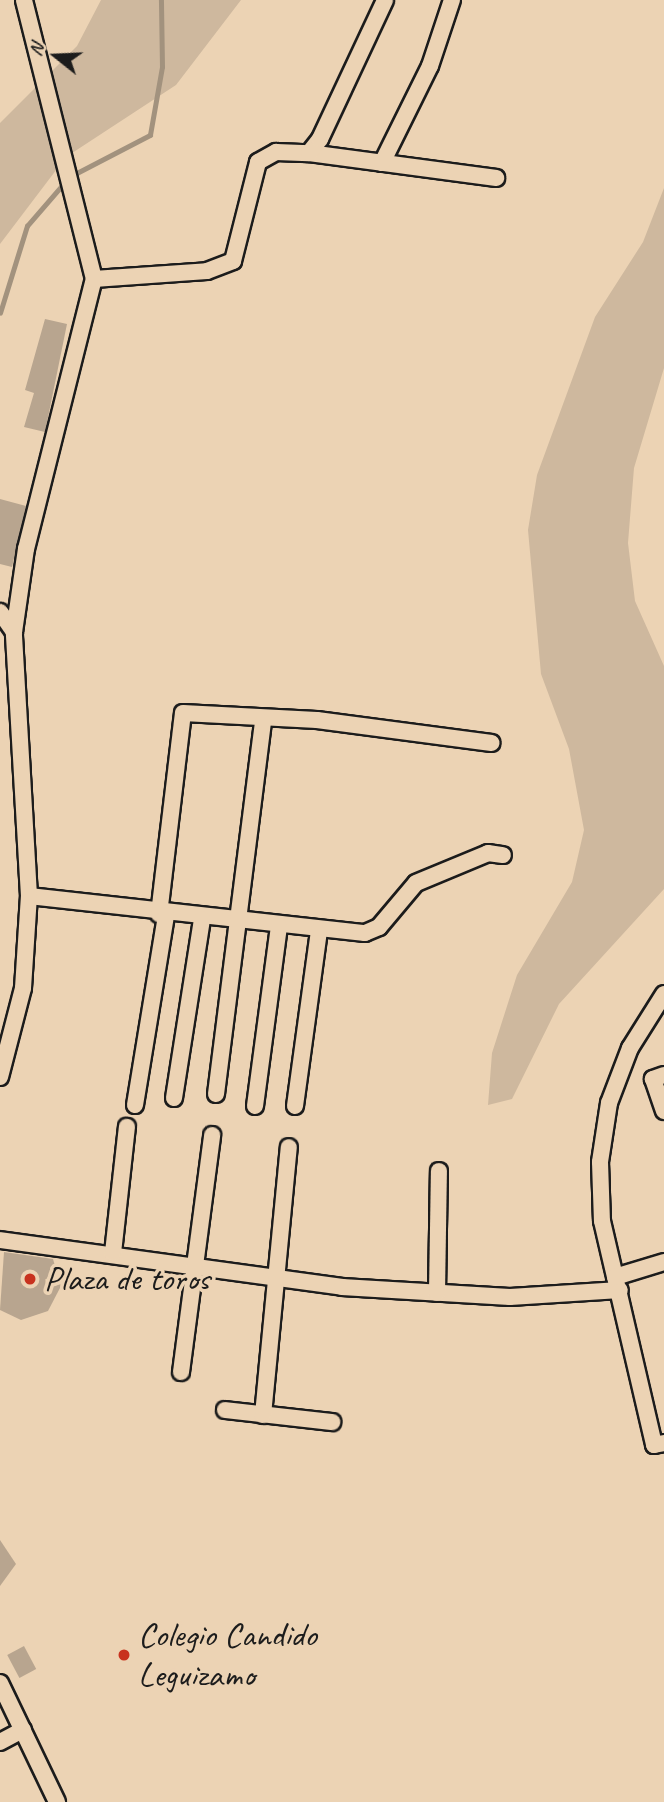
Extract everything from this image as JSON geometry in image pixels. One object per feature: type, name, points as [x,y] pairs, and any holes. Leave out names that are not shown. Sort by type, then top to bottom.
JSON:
[{"type":"street","points":[[0,1077],[23,988],[29,896],[14,632],[26,549],[94,279],[24,0]]},
{"type":"street","points":[[309,153],[385,0]]},
{"type":"street","points":[[382,163],[430,66],[452,0]]},
{"type":"street","points":[[94,279],[207,271],[233,261],[258,162],[276,152],[309,153],[496,178]]},
{"type":"street","points":[[0,612],[14,632]]},
{"type":"street","points":[[135,1105],[163,915],[183,713],[263,722],[317,720],[491,743]]},
{"type":"street","points":[[216,1094],[241,923],[263,722]]},
{"type":"street","points":[[29,896],[163,915],[319,931],[372,930],[416,883],[488,853],[503,855]]},
{"type":"street","points":[[174,1098],[202,919]]},
{"type":"street","points":[[255,1106],[279,927]]},
{"type":"street","points":[[295,1106],[319,931]]},
{"type":"street","points":[[664,994],[630,1048],[610,1103],[600,1162],[602,1221],[654,1445],[664,1443]]},
{"type":"street","points":[[664,1075],[653,1079],[664,1111]]},
{"type":"street","points":[[113,1253],[127,1127]]},
{"type":"street","points":[[181,1372],[212,1135]]},
{"type":"street","points":[[263,1415],[289,1147]]},
{"type":"street","points":[[437,1293],[439,1171]]},
{"type":"street","points":[[0,1240],[113,1253],[276,1277],[437,1293],[509,1297],[618,1284],[664,1262]]},
{"type":"street","points":[[225,1410],[332,1422]]},
{"type":"street","points":[[0,1683],[57,1802]]},
{"type":"street","points":[[0,1742],[23,1730]]},
{"type":"shaded area","points":[[101,0],[241,0],[176,85],[66,157],[0,244],[0,123],[77,46]]},
{"type":"shaded area","points":[[664,188],[664,368],[634,468],[628,543],[635,601],[664,666],[664,889],[559,1004],[512,1099],[488,1105],[492,1053],[517,975],[572,882],[584,830],[569,749],[541,674],[528,530],[537,475],[595,317],[643,242]]},
{"type":"building","points":[[45,319],[67,324],[45,432],[24,427],[34,393],[25,390]]},
{"type":"building","points":[[0,499],[26,506],[12,567],[0,564]]},
{"type":"building","name":"Plaza de toros","points":[[4,1252],[53,1259],[61,1286],[48,1311],[21,1320],[0,1310]]},
{"type":"building","points":[[0,1540],[16,1564],[0,1586]]},
{"type":"building","points":[[24,1646],[36,1669],[19,1678],[7,1655]]},
{"type":"waterway","points":[[71,176],[150,135],[162,67],[161,0]]},
{"type":"waterway","points":[[0,313],[27,226],[65,182]]},
{"type":"place","name":"Plaza de toros","points":[[30,1279]]},
{"type":"place","name":"Colegio Candido Leguizamo","points":[[124,1655]]}]
